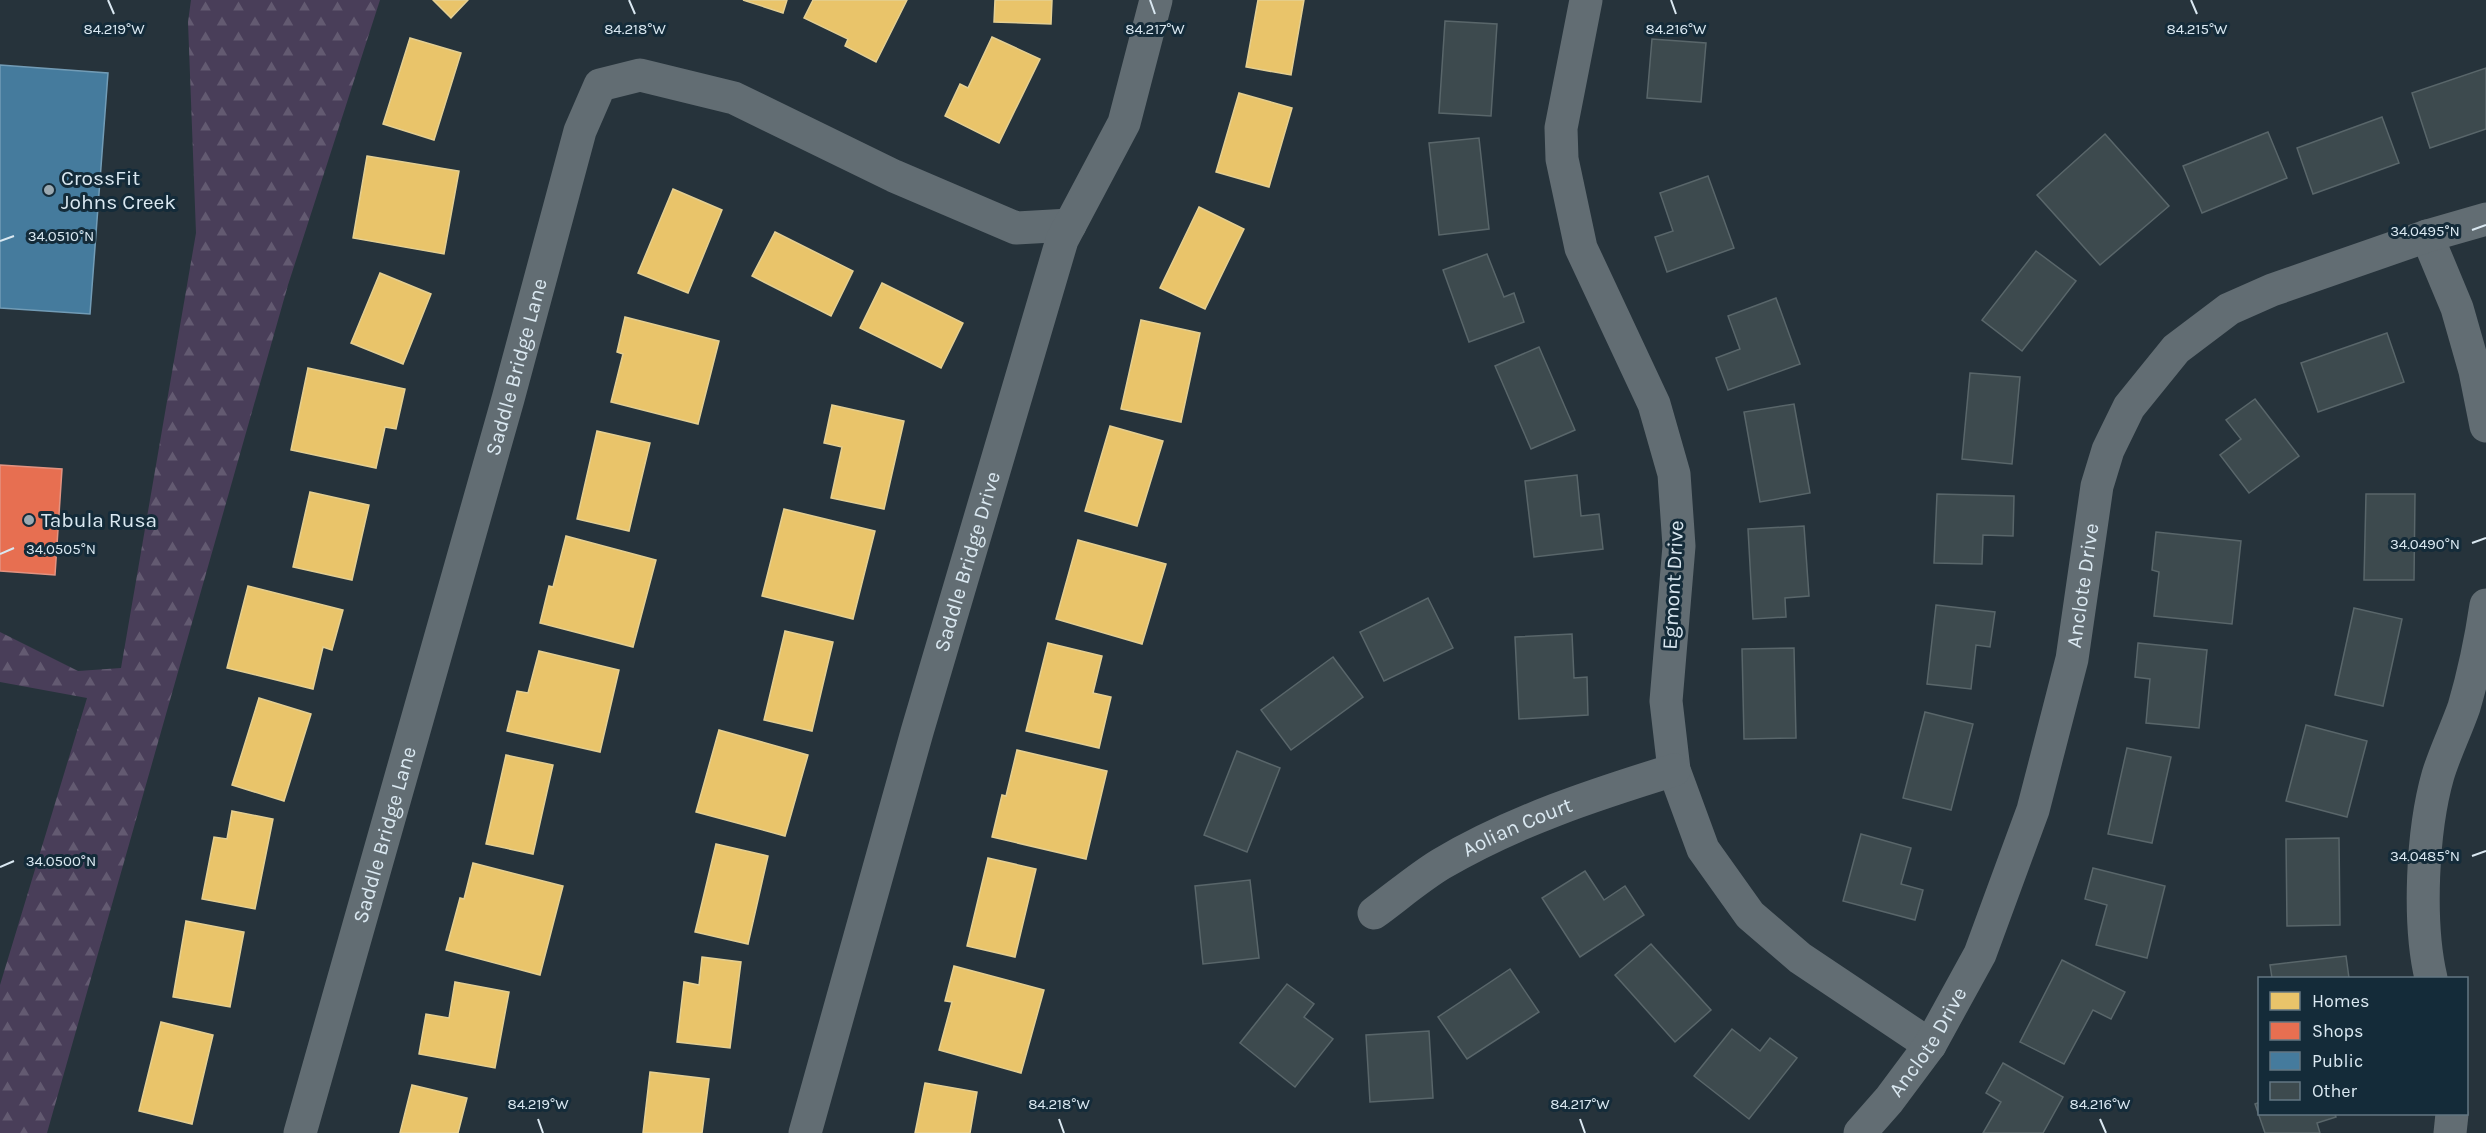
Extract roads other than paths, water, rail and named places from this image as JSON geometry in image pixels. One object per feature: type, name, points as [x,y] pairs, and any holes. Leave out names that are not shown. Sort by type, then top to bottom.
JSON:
[{"type":"street","name":"Saddle Bridge Drive","points":[[805,1133],[920,720],[1056,263],[1070,225],[1124,123],[1156,0]]},
{"type":"street","name":"Egmont Drive","points":[[1586,0],[1561,128],[1562,159],[1581,249],[1654,404],[1674,474],[1679,546],[1666,701],[1674,770],[1703,849],[1750,915],[1800,958],[1930,1045]]},
{"type":"street","name":"Saddle Bridge Lane","points":[[300,1133],[502,422],[580,131],[600,85],[640,75],[734,98],[894,176],[1016,228],[1070,225]]},
{"type":"street","name":"Anclote Drive","points":[[1860,1133],[1890,1100],[1930,1045],[1980,954],[2033,810],[2072,659],[2097,486],[2108,450],[2129,407],[2176,348],[2229,309],[2272,290],[2427,236],[2486,219]]},
{"type":"street","points":[[2427,236],[2457,308],[2475,370],[2486,426]]},
{"type":"street","points":[[2431,977],[2426,955],[2424,857],[2438,777],[2463,707],[2480,643],[2486,605]]},
{"type":"street","name":"Aolian Court","points":[[1374,913],[1439,865],[1496,835],[1583,798],[1674,770]]},
{"type":"street","points":[[2450,1133],[2452,1115]]},
{"type":"place","name":"CrossFit Johns Creek","points":[[49,190]]},
{"type":"place","name":"Tabula Rusa","points":[[29,520]]}]
